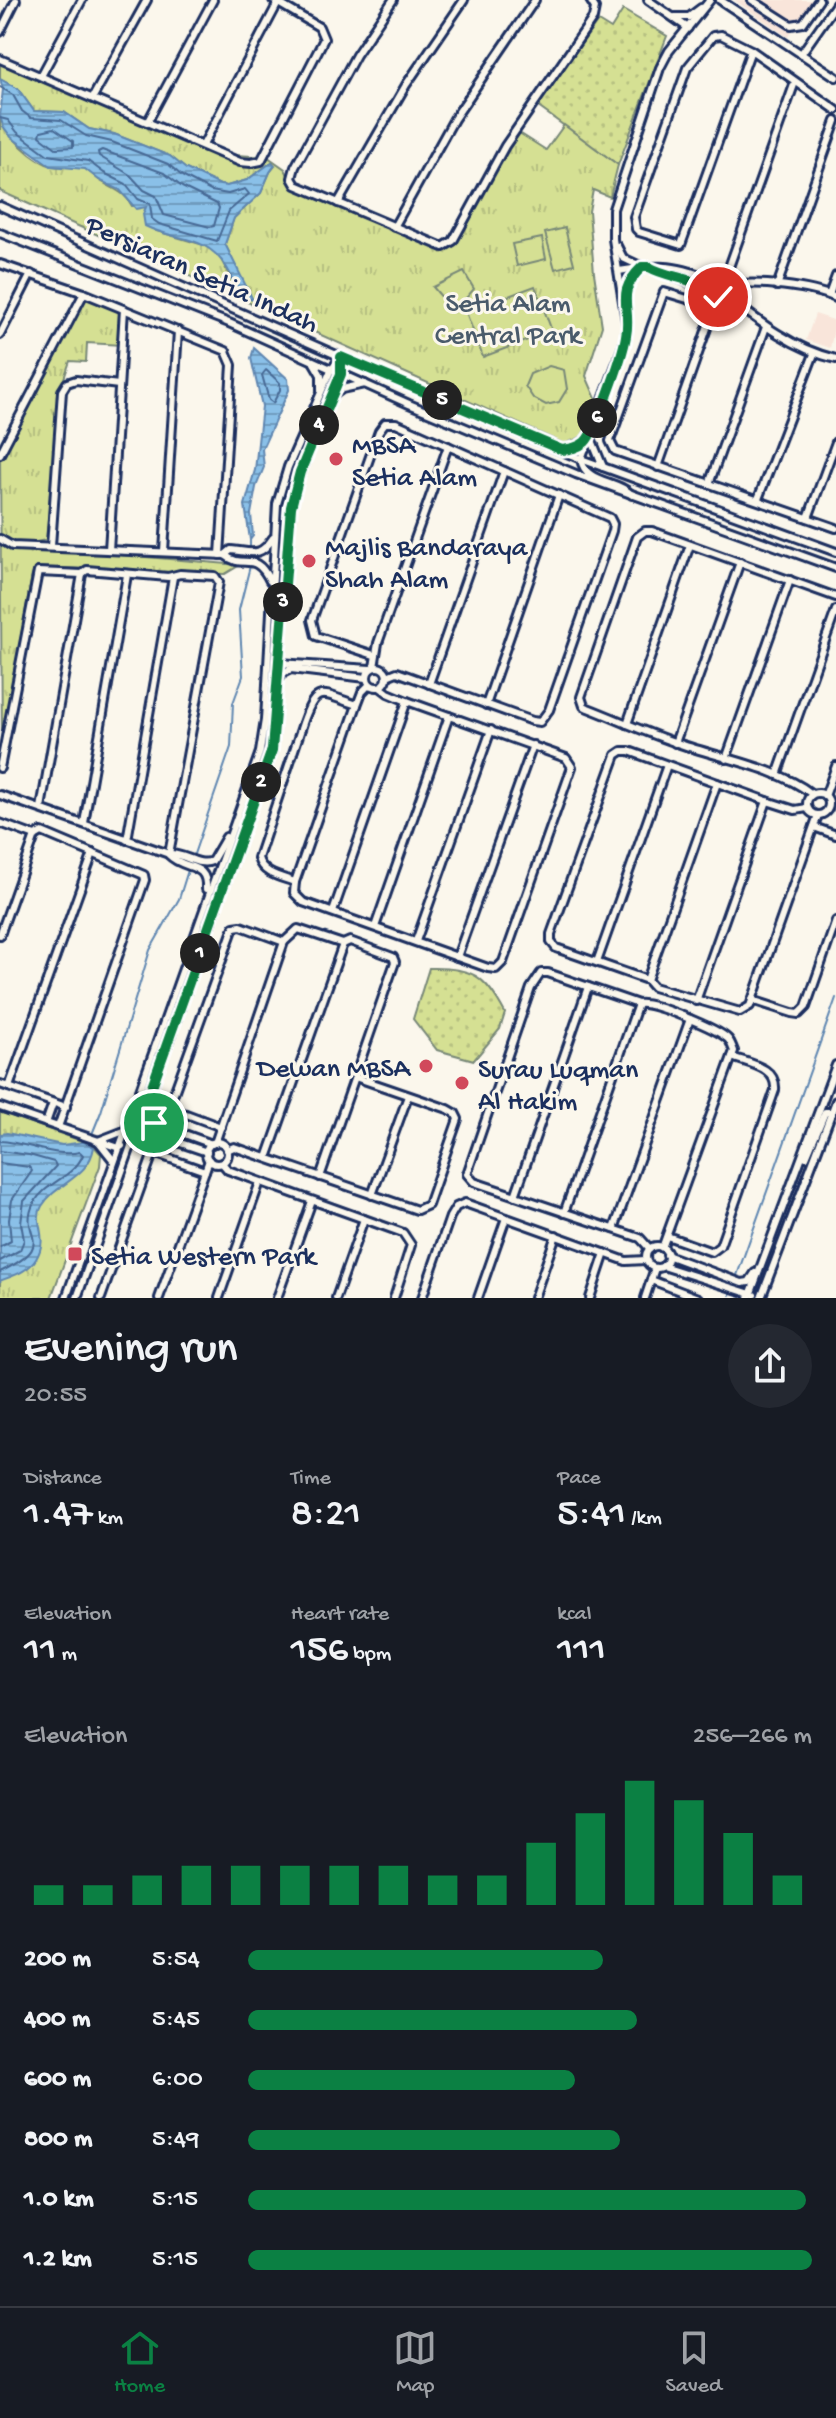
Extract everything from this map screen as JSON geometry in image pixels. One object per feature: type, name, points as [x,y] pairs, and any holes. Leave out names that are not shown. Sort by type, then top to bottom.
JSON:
[{"type":"street","points":[[0,32],[16,0]]},
{"type":"street","points":[[41,76],[82,0]]},
{"type":"street","points":[[93,97],[147,0]]},
{"type":"street","points":[[148,121],[213,0]]},
{"type":"street","points":[[393,0],[356,55],[295,167],[292,178],[296,185],[443,247],[453,241],[505,146],[593,18],[595,8],[590,0]]},
{"type":"street","points":[[338,203],[406,85],[464,0]]},
{"type":"street","points":[[394,227],[454,119],[535,0]]},
{"type":"street","points":[[648,0],[688,28]]},
{"type":"street","points":[[672,16],[689,17],[710,0]]},
{"type":"street","points":[[669,51],[710,0]]},
{"type":"street","points":[[720,0],[730,3],[836,77]]},
{"type":"street","points":[[752,0],[786,23],[803,23],[819,0]]},
{"type":"street","points":[[0,59],[240,162],[251,163],[261,161],[323,46],[323,32],[319,27],[276,2],[203,145]]},
{"type":"street","points":[[801,54],[836,4]]},
{"type":"street","points":[[635,497],[626,489],[588,475],[581,459],[626,338],[624,304],[613,239],[613,209],[660,68],[678,29],[672,16]]},
{"type":"street","points":[[751,50],[681,245],[639,232],[634,217],[687,68],[713,36],[721,35],[751,50],[836,110]]},
{"type":"street","points":[[658,467],[714,307],[715,294],[723,283],[795,82]]},
{"type":"street","points":[[777,286],[836,121]]},
{"type":"street","name":"Persiaran Setia Indah","points":[[0,206],[581,459],[836,552]]},
{"type":"street","name":"Persiaran Setia Indah","points":[[0,233],[229,323],[331,370],[635,497],[836,568]]},
{"type":"street","points":[[613,239],[623,258],[727,296],[766,327],[814,354],[836,359]]},
{"type":"street","points":[[0,264],[84,293],[226,351],[230,356],[223,555]]},
{"type":"street","points":[[619,271],[656,265],[674,266],[723,283],[777,286],[833,296],[836,276]]},
{"type":"street","points":[[624,304],[629,282],[646,267]]},
{"type":"street","points":[[0,335],[31,274]]},
{"type":"street","points":[[723,283],[727,296]]},
{"type":"street","points":[[714,307],[664,292],[610,441],[612,447],[615,451],[658,467],[836,528]]},
{"type":"street","points":[[0,454],[84,293]]},
{"type":"street","points":[[109,550],[124,309]]},
{"type":"street","points":[[709,484],[766,327]]},
{"type":"street","points":[[164,551],[178,331]]},
{"type":"street","points":[[758,499],[814,354]]},
{"type":"street","points":[[265,720],[277,504],[288,467],[331,370],[341,357]]},
{"type":"street","points":[[77,1298],[262,779],[274,737],[291,507],[300,472],[341,374],[341,357]]},
{"type":"street","points":[[313,361],[321,375],[321,393]]},
{"type":"street","points":[[51,546],[62,391],[67,383],[76,380],[119,385]]},
{"type":"street","points":[[331,397],[342,389],[365,384]]},
{"type":"street","points":[[374,655],[316,636],[312,620],[379,431],[385,423],[396,423],[610,518],[612,531],[549,710],[540,722],[397,672],[387,676]]},
{"type":"street","points":[[562,450],[578,446],[591,434]]},
{"type":"street","points":[[591,434],[594,450],[603,467]]},
{"type":"street","points":[[808,518],[836,442]]},
{"type":"street","points":[[280,647],[283,659],[368,681],[407,701],[533,745],[566,758],[571,764],[572,771],[503,962],[496,969],[297,898],[293,888],[368,681],[374,655],[448,446]]},
{"type":"street","points":[[429,684],[504,471]]},
{"type":"street","points":[[486,705],[559,495]]},
{"type":"street","points":[[812,794],[777,775],[675,743],[588,708],[582,702],[583,691],[637,537],[645,531],[836,597]]},
{"type":"street","points":[[223,555],[231,550],[258,553],[266,549],[274,536]]},
{"type":"street","points":[[0,539],[12,546],[223,555],[230,559],[256,562],[264,569],[271,583]]},
{"type":"street","points":[[627,724],[690,545]]},
{"type":"street","points":[[675,743],[740,562]]},
{"type":"street","points":[[0,768],[38,572],[82,574],[87,570],[118,571],[127,575],[215,576],[219,582],[169,854]]},
{"type":"street","points":[[41,808],[82,574]]},
{"type":"street","points":[[84,823],[127,575]]},
{"type":"street","points":[[127,840],[173,577]]},
{"type":"street","points":[[726,759],[790,580]]},
{"type":"street","points":[[777,775],[836,610]]},
{"type":"street","points":[[66,1298],[260,752],[271,670],[279,663],[294,663]]},
{"type":"street","points":[[278,681],[283,673],[291,669],[372,668],[384,669],[387,676],[380,687]]},
{"type":"street","points":[[295,882],[268,872],[262,868],[258,858],[306,712],[313,698],[322,694],[357,705]]},
{"type":"street","points":[[333,912],[407,701]]},
{"type":"street","points":[[375,927],[449,716]]},
{"type":"street","points":[[416,941],[491,730]]},
{"type":"street","points":[[457,957],[533,745]]},
{"type":"street","points":[[807,808],[795,810],[622,751],[616,755],[551,934],[551,942],[556,948],[647,980],[653,987],[740,1012],[751,1003],[814,827],[830,801],[836,766]]},
{"type":"street","points":[[597,962],[667,765]]},
{"type":"street","points":[[236,818],[240,823],[252,791],[262,779]]},
{"type":"street","points":[[647,980],[717,783]]},
{"type":"street","points":[[830,801],[819,793],[812,794],[806,802],[807,808],[811,813],[836,817]]},
{"type":"street","points":[[0,795],[197,865],[212,861],[233,827]]},
{"type":"street","points":[[696,1001],[767,801]]},
{"type":"street","points":[[0,823],[35,836]]},
{"type":"street","points":[[814,827],[836,835]]},
{"type":"street","points":[[0,935],[35,836],[42,832],[144,875],[145,880],[58,1127]]},
{"type":"street","points":[[9,1087],[93,853]]},
{"type":"street","points":[[197,865],[207,885],[199,920]]},
{"type":"street","points":[[751,1003],[799,1014],[806,1007],[836,921]]},
{"type":"street","points":[[221,1127],[173,1109],[170,1104],[232,930],[241,926],[284,942]]},
{"type":"street","points":[[159,1298],[284,942],[298,929],[343,944],[350,941],[395,959],[320,1177]]},
{"type":"street","points":[[267,1158],[343,944]]},
{"type":"street","points":[[650,1249],[640,1238],[474,1182],[468,1177],[468,1167],[541,973],[638,1004],[646,1002],[690,1019],[728,1039],[733,1054],[662,1248]]},
{"type":"street","points":[[515,1196],[588,987]]},
{"type":"street","points":[[564,1213],[638,1004]]},
{"type":"street","points":[[614,1229],[690,1019]]},
{"type":"street","points":[[667,1236],[712,1252],[720,1246],[776,1080],[771,1072],[733,1054]]},
{"type":"street","points":[[750,1296],[836,1065]]},
{"type":"street","points":[[227,1150],[234,1147],[417,1210],[423,1209],[428,1205],[457,1126],[455,1113],[355,1077]]},
{"type":"street","points":[[0,1084],[66,1107]]},
{"type":"street","points":[[372,1195],[408,1096]]},
{"type":"street","points":[[655,1268],[663,1266],[761,1297],[836,1101]]},
{"type":"street","points":[[46,1123],[53,1103]]},
{"type":"street","points":[[130,1146],[143,1135],[151,1133],[208,1156],[216,1164],[226,1158],[224,1145],[192,1138],[154,1123],[150,1120],[146,1103]]},
{"type":"street","points":[[0,1107],[119,1148]]},
{"type":"street","points":[[800,1167],[813,1147],[825,1112],[832,1112]]},
{"type":"street","points":[[96,1140],[125,1130]]},
{"type":"street","points":[[119,1148],[136,1132]]},
{"type":"street","points":[[189,1147],[192,1138]]},
{"type":"street","points":[[96,1140],[114,1161]]},
{"type":"street","points":[[101,1298],[152,1156],[157,1154],[205,1171]]},
{"type":"street","points":[[222,1163],[228,1170],[403,1233],[411,1245],[394,1298]]},
{"type":"street","points":[[219,1298],[260,1182]]},
{"type":"street","points":[[277,1298],[312,1201]]},
{"type":"street","points":[[422,1298],[450,1217],[460,1204],[465,1203],[626,1261],[646,1260],[655,1268]]},
{"type":"street","points":[[662,1248],[667,1255],[742,1283],[753,1278],[771,1229],[780,1215]]},
{"type":"street","points":[[478,1298],[506,1218]]},
{"type":"street","points":[[336,1298],[364,1219]]},
{"type":"street","points":[[534,1298],[556,1235]]},
{"type":"street","points":[[650,1249],[662,1248]]},
{"type":"street","points":[[646,1260],[650,1249]]},
{"type":"street","points":[[590,1298],[605,1253]]},
{"type":"street","points":[[663,1266],[667,1255]]},
{"type":"street","points":[[692,1275],[695,1265]]},
{"type":"street","points":[[645,1298],[655,1268]]},
{"type":"street","points":[[651,1280],[697,1297]]},
{"type":"shaded area","points":[[734,0],[813,0],[788,37]]},
{"type":"shaded area","points":[[815,314],[836,321],[830,348],[806,340]]},
{"type":"green space","points":[[623,10],[667,36],[618,165],[537,106],[598,21],[611,29]]},
{"type":"green space","name":"Setia Alam Central Park","points":[[0,62],[219,154],[268,157],[285,169],[292,183],[449,247],[516,131],[546,150],[564,125],[618,165],[610,197],[593,190],[589,211],[602,326],[586,376],[597,401],[582,437],[564,444],[0,191],[0,116],[14,139],[37,159],[53,166],[84,168],[122,194],[132,206],[148,206],[156,231],[207,246],[218,254],[234,284],[251,300],[225,244],[234,218],[261,193],[275,166],[272,162],[247,180],[220,185],[186,169],[170,156],[114,134],[89,129],[64,112],[34,111],[18,89],[0,79]]},
{"type":"green space","points":[[565,228],[574,264],[555,269],[545,233]]},
{"type":"green space","points":[[542,238],[546,259],[517,266],[512,244]]},
{"type":"green space","points":[[464,272],[474,289],[454,312],[433,287]]},
{"type":"green space","points":[[535,286],[552,331],[483,357],[466,312]]},
{"type":"green space","points":[[84,293],[124,309],[122,345],[87,343],[86,362],[70,361],[60,390],[46,540],[16,546],[240,565],[225,574],[38,567],[32,575],[2,742],[0,454]]},
{"type":"green space","points":[[549,366],[564,370],[567,389],[559,402],[546,405],[533,398],[525,386],[530,374]]},
{"type":"green space","points":[[429,968],[456,969],[476,976],[491,990],[505,1013],[500,1029],[474,1060],[437,1050],[413,1019]]},
{"type":"green space","points":[[0,1112],[93,1145],[101,1154],[100,1166],[51,1298],[0,1298]]},
{"type":"water","points":[[0,79],[18,89],[34,111],[64,112],[89,129],[114,134],[170,156],[186,169],[220,185],[247,180],[272,162],[275,165],[261,193],[234,218],[225,244],[253,300],[233,292],[229,271],[209,249],[145,226],[143,214],[146,207],[136,209],[120,190],[85,169],[51,166],[11,137],[0,116],[3,89]]},
{"type":"water","points":[[254,348],[288,379],[289,390],[262,449],[264,467],[256,487],[251,514],[253,536],[250,540],[245,505],[255,470],[262,406],[251,358]]},
{"type":"water","points":[[0,1134],[62,1145],[84,1142],[94,1147],[86,1166],[42,1206],[39,1212],[41,1243],[36,1259],[25,1270],[0,1281]]},
{"type":"waterway","points":[[250,540],[250,559]]},
{"type":"waterway","points":[[193,857],[231,747],[233,703],[243,676],[239,610],[250,566]]},
{"type":"waterway","points":[[88,1144],[101,1112],[150,950],[179,899],[189,867]]},
{"type":"waterway","points":[[730,1295],[836,998]]},
{"type":"place","name":"MBSA Setia Alam","points":[[336,459]]},
{"type":"place","name":"Majlis Bandaraya Shah Alam","points":[[309,561]]},
{"type":"place","name":"Dewan MBSA","points":[[426,1066]]},
{"type":"place","name":"Surau Luqman Al Hakim","points":[[462,1083]]},
{"type":"place","name":"Setia Western Park","points":[[75,1254]]},
{"type":"route","points":[[154,1123],[150,1120],[146,1103],[272,750],[291,507],[300,472],[341,374],[341,357],[562,450],[571,449],[585,442],[591,434],[626,338],[624,304],[632,277],[642,267],[649,267],[695,284],[718,297]]}]
